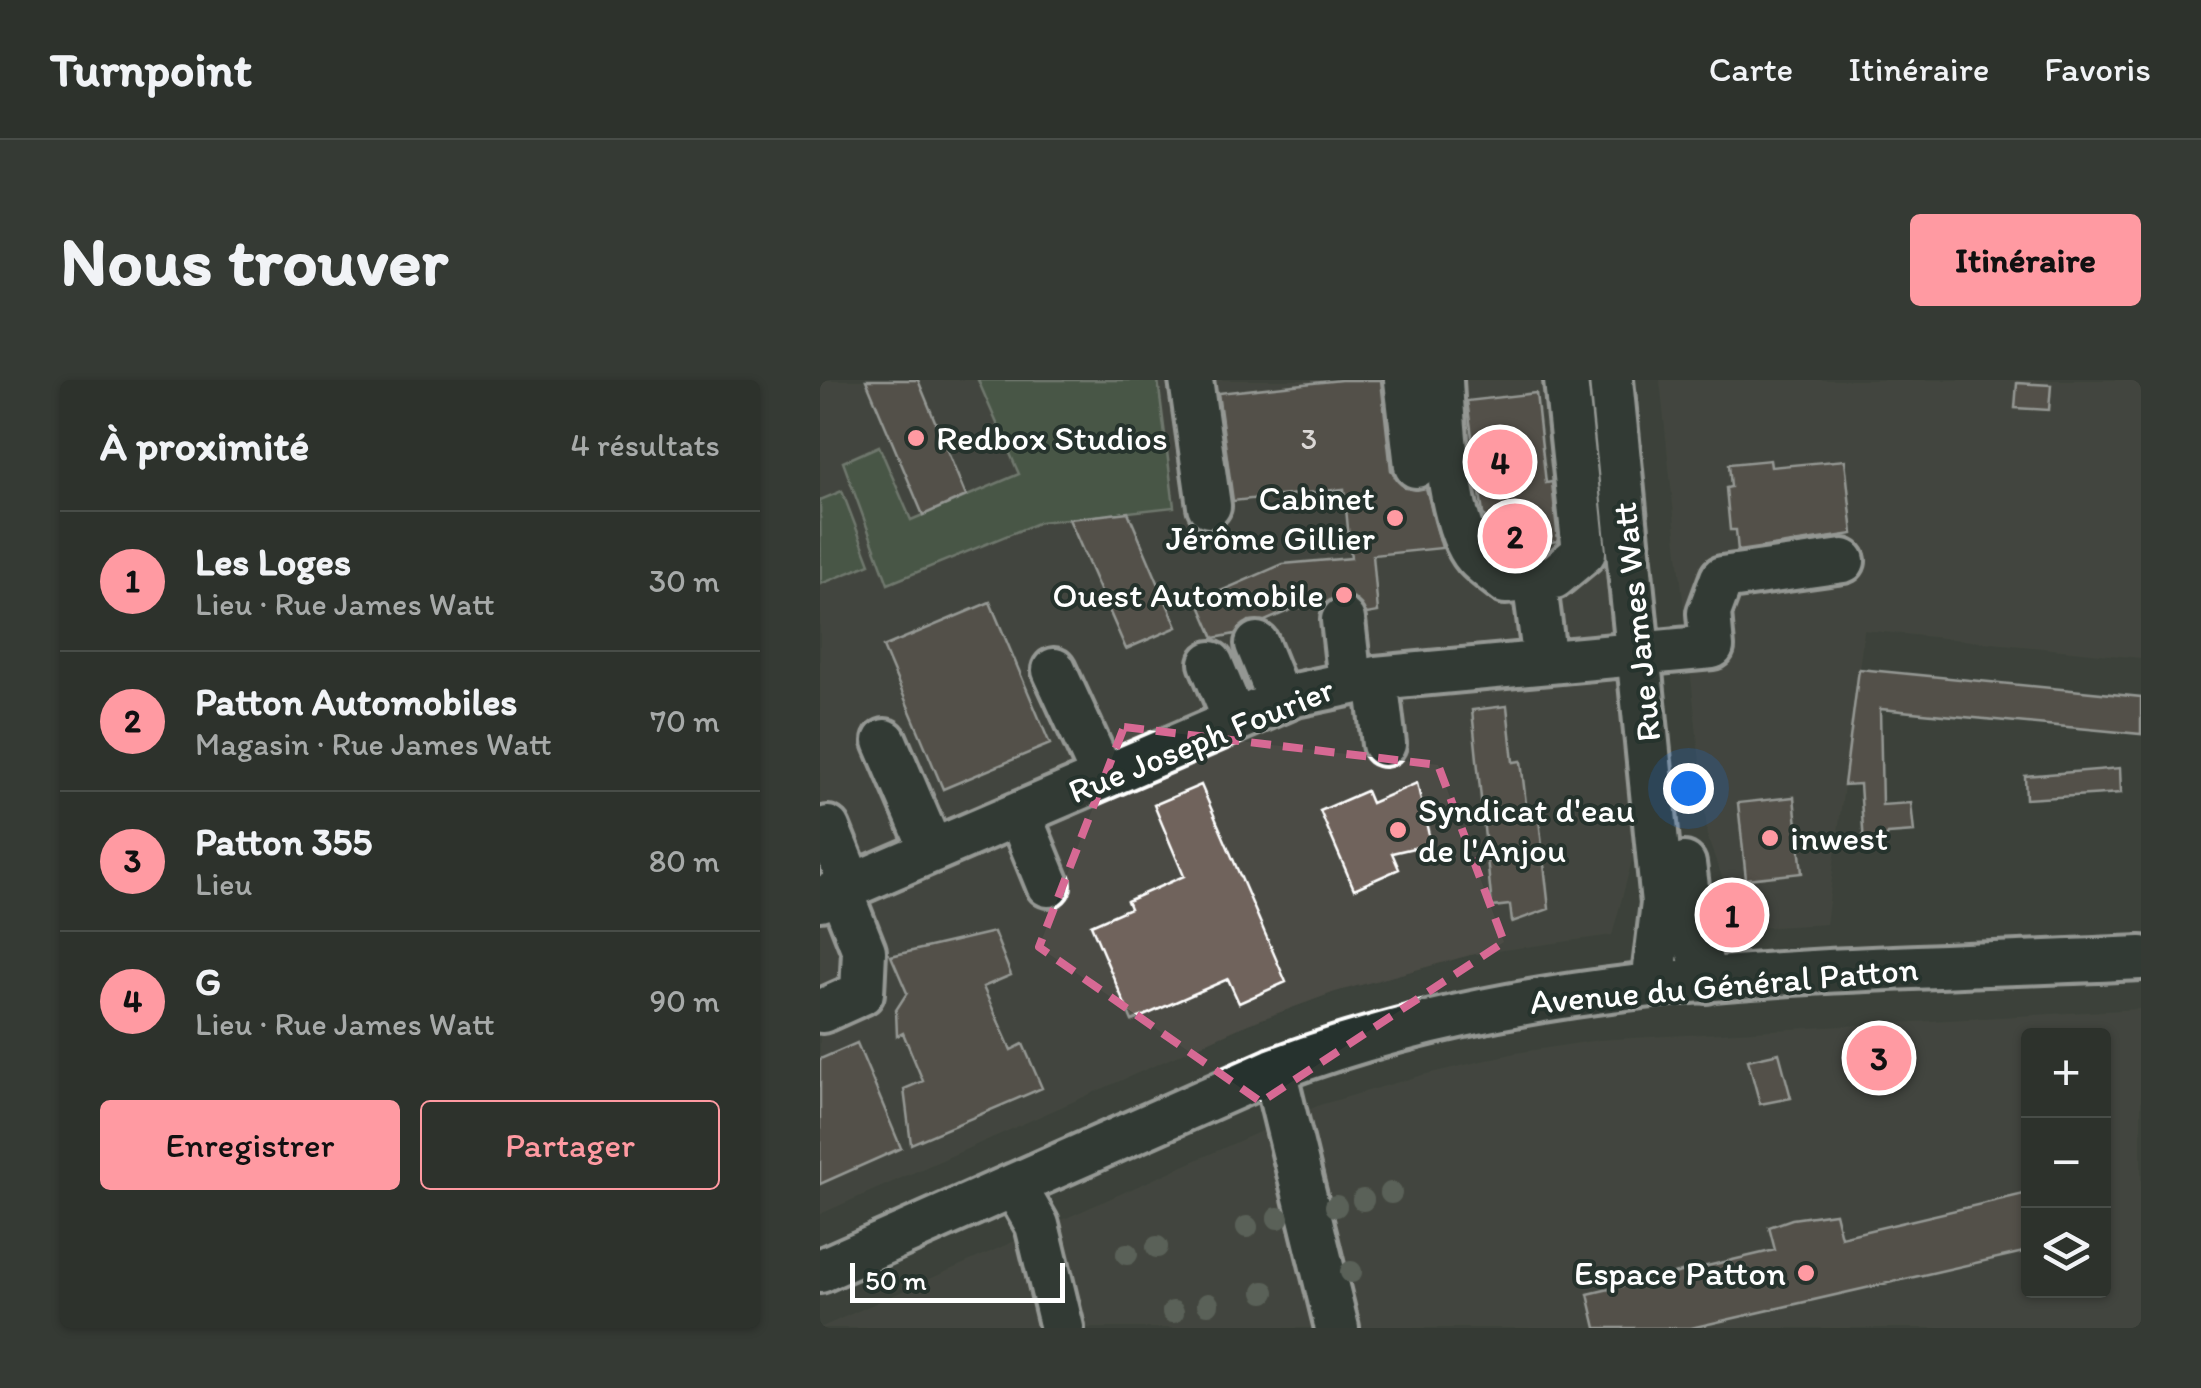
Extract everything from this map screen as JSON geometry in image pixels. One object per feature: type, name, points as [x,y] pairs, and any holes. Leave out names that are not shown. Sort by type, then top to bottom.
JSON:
[{"type":"street","points":[[1191,380],[1208,506]]},
{"type":"street","points":[[1406,380],[1416,466]]},
{"type":"street","points":[[1441,380],[1443,434],[1454,500],[1473,554],[1506,582],[1554,577],[1584,552],[1566,380]]},
{"type":"street","name":"Rue James Watt","points":[[1611,380],[1692,926],[1706,981]]},
{"type":"street","name":"Rue James Watt","points":[[1634,380],[1663,903],[1653,984]]},
{"type":"street","name":"Rue Joseph Fourier","points":[[837,891],[1280,701],[1363,680],[1712,647],[1709,613],[1722,578],[1843,560]]},
{"type":"street","points":[[1534,579],[1545,662]]},
{"type":"street","points":[[1343,620],[1384,744]]},
{"type":"street","points":[[1257,644],[1280,701]]},
{"type":"street","points":[[1211,663],[1235,721]]},
{"type":"street","points":[[1054,670],[1102,777]]},
{"type":"street","points":[[885,741],[932,851]]},
{"type":"street","points":[[1019,814],[1048,885]]},
{"type":"street","points":[[822,1012],[878,992],[837,891],[828,828]]},
{"type":"street","name":"Avenue du Général Patton","points":[[820,1271],[1274,1070],[1340,1045],[1443,1017],[1512,1002],[1653,984],[2141,958]]},
{"type":"street","points":[[1274,1070],[1337,1328]]},
{"type":"street","points":[[1014,1186],[1037,1225],[1062,1328]]},
{"type":"highlighted area","points":[[1124,727],[1438,765],[1504,942],[1261,1102],[1039,947]]},
{"type":"shaded area","points":[[820,380],[1589,380],[1636,845],[1612,935],[1474,954],[1335,992],[1248,1024],[820,1214]]},
{"type":"shaded area","points":[[1660,380],[2141,380],[2141,658],[1864,630],[1826,924],[1751,928],[1750,909],[1730,898],[1708,839]]},
{"type":"shaded area","points":[[2141,1009],[2141,1328],[820,1328],[1320,1105],[1516,1053],[1599,1040]]},
{"type":"green space","points":[[978,380],[1158,380],[1174,507],[1040,522],[888,584],[843,462],[879,446],[911,520],[1019,474]]},
{"type":"green space","points":[[842,491],[870,564],[821,584],[820,500]]},
{"type":"building","name":"Redbox Studios","points":[[866,380],[918,380],[966,496],[923,515]]},
{"type":"building","points":[[1341,380],[1381,380],[1391,470],[1405,488],[1426,488],[1442,548],[1373,555],[1378,612],[1367,614],[1354,598],[1339,595],[1323,606],[1295,608],[1265,621],[1249,621],[1235,634],[1214,638],[1198,601],[1283,564],[1351,558],[1344,489],[1233,501],[1218,393]]},
{"type":"building","points":[[2017,383],[2051,385],[2049,410],[2015,408]]},
{"type":"building","points":[[1536,393],[1546,483],[1552,482],[1558,541],[1504,549],[1483,514],[1467,401]]},
{"type":"building","points":[[1770,460],[1771,467],[1845,460],[1853,534],[1738,551],[1736,530],[1730,530],[1726,488],[1731,487],[1729,464]]},
{"type":"building","points":[[1128,512],[1177,627],[1126,649],[1069,519]]},
{"type":"building","points":[[990,602],[1050,744],[943,789],[883,647]]},
{"type":"building","points":[[1859,669],[2141,697],[2141,734],[1880,709],[1882,805],[1911,803],[1914,832],[1888,834],[1883,843],[1864,844],[1860,784],[1844,785]]},
{"type":"building","points":[[1507,706],[1513,762],[1521,761],[1528,821],[1539,819],[1549,909],[1512,922],[1510,905],[1492,907],[1472,710]]},
{"type":"building","points":[[2120,768],[2121,793],[2026,799],[2025,776]]},
{"type":"building","points":[[1417,783],[1431,844],[1392,853],[1399,869],[1354,889],[1320,811],[1366,791],[1371,803]]},
{"type":"building","points":[[1201,785],[1286,982],[1239,1003],[1228,979],[1132,1021],[1091,925],[1130,908],[1127,901],[1184,876],[1154,805]]},
{"type":"building","name":"inwest","points":[[1794,797],[1802,873],[1746,879],[1738,803]]},
{"type":"building","points":[[994,932],[1011,975],[983,987],[1011,1050],[1023,1044],[1042,1088],[911,1144],[904,1089],[923,1081],[903,1033],[897,1036],[896,1010],[907,993],[891,956]]},
{"type":"building","points":[[857,1043],[901,1148],[820,1184],[820,1059]]},
{"type":"building","points":[[1779,1053],[1791,1098],[1760,1104],[1748,1060]]},
{"type":"building","name":"Espace Patton","points":[[2021,1195],[2021,1253],[1691,1328],[1596,1328],[1588,1294],[1775,1250],[1769,1227],[1792,1219],[1835,1213],[1841,1237]]},
{"type":"place","name":"Redbox Studios","points":[[916,438]]},
{"type":"place","name":"G","points":[[1500,462]]},
{"type":"place","name":"Cabinet Jérôme Gillier","points":[[1395,518]]},
{"type":"place","name":"Patton Automobiles","points":[[1515,536]]},
{"type":"place","name":"Ouest Automobile","points":[[1344,595]]},
{"type":"place","name":"Syndicat d'eau de l'Anjou","points":[[1398,830]]},
{"type":"place","name":"inwest","points":[[1770,838]]},
{"type":"place","name":"Les Loges","points":[[1732,915]]},
{"type":"place","name":"Patton 355","points":[[1879,1058]]},
{"type":"place","name":"Espace Patton","points":[[1806,1273]]}]
